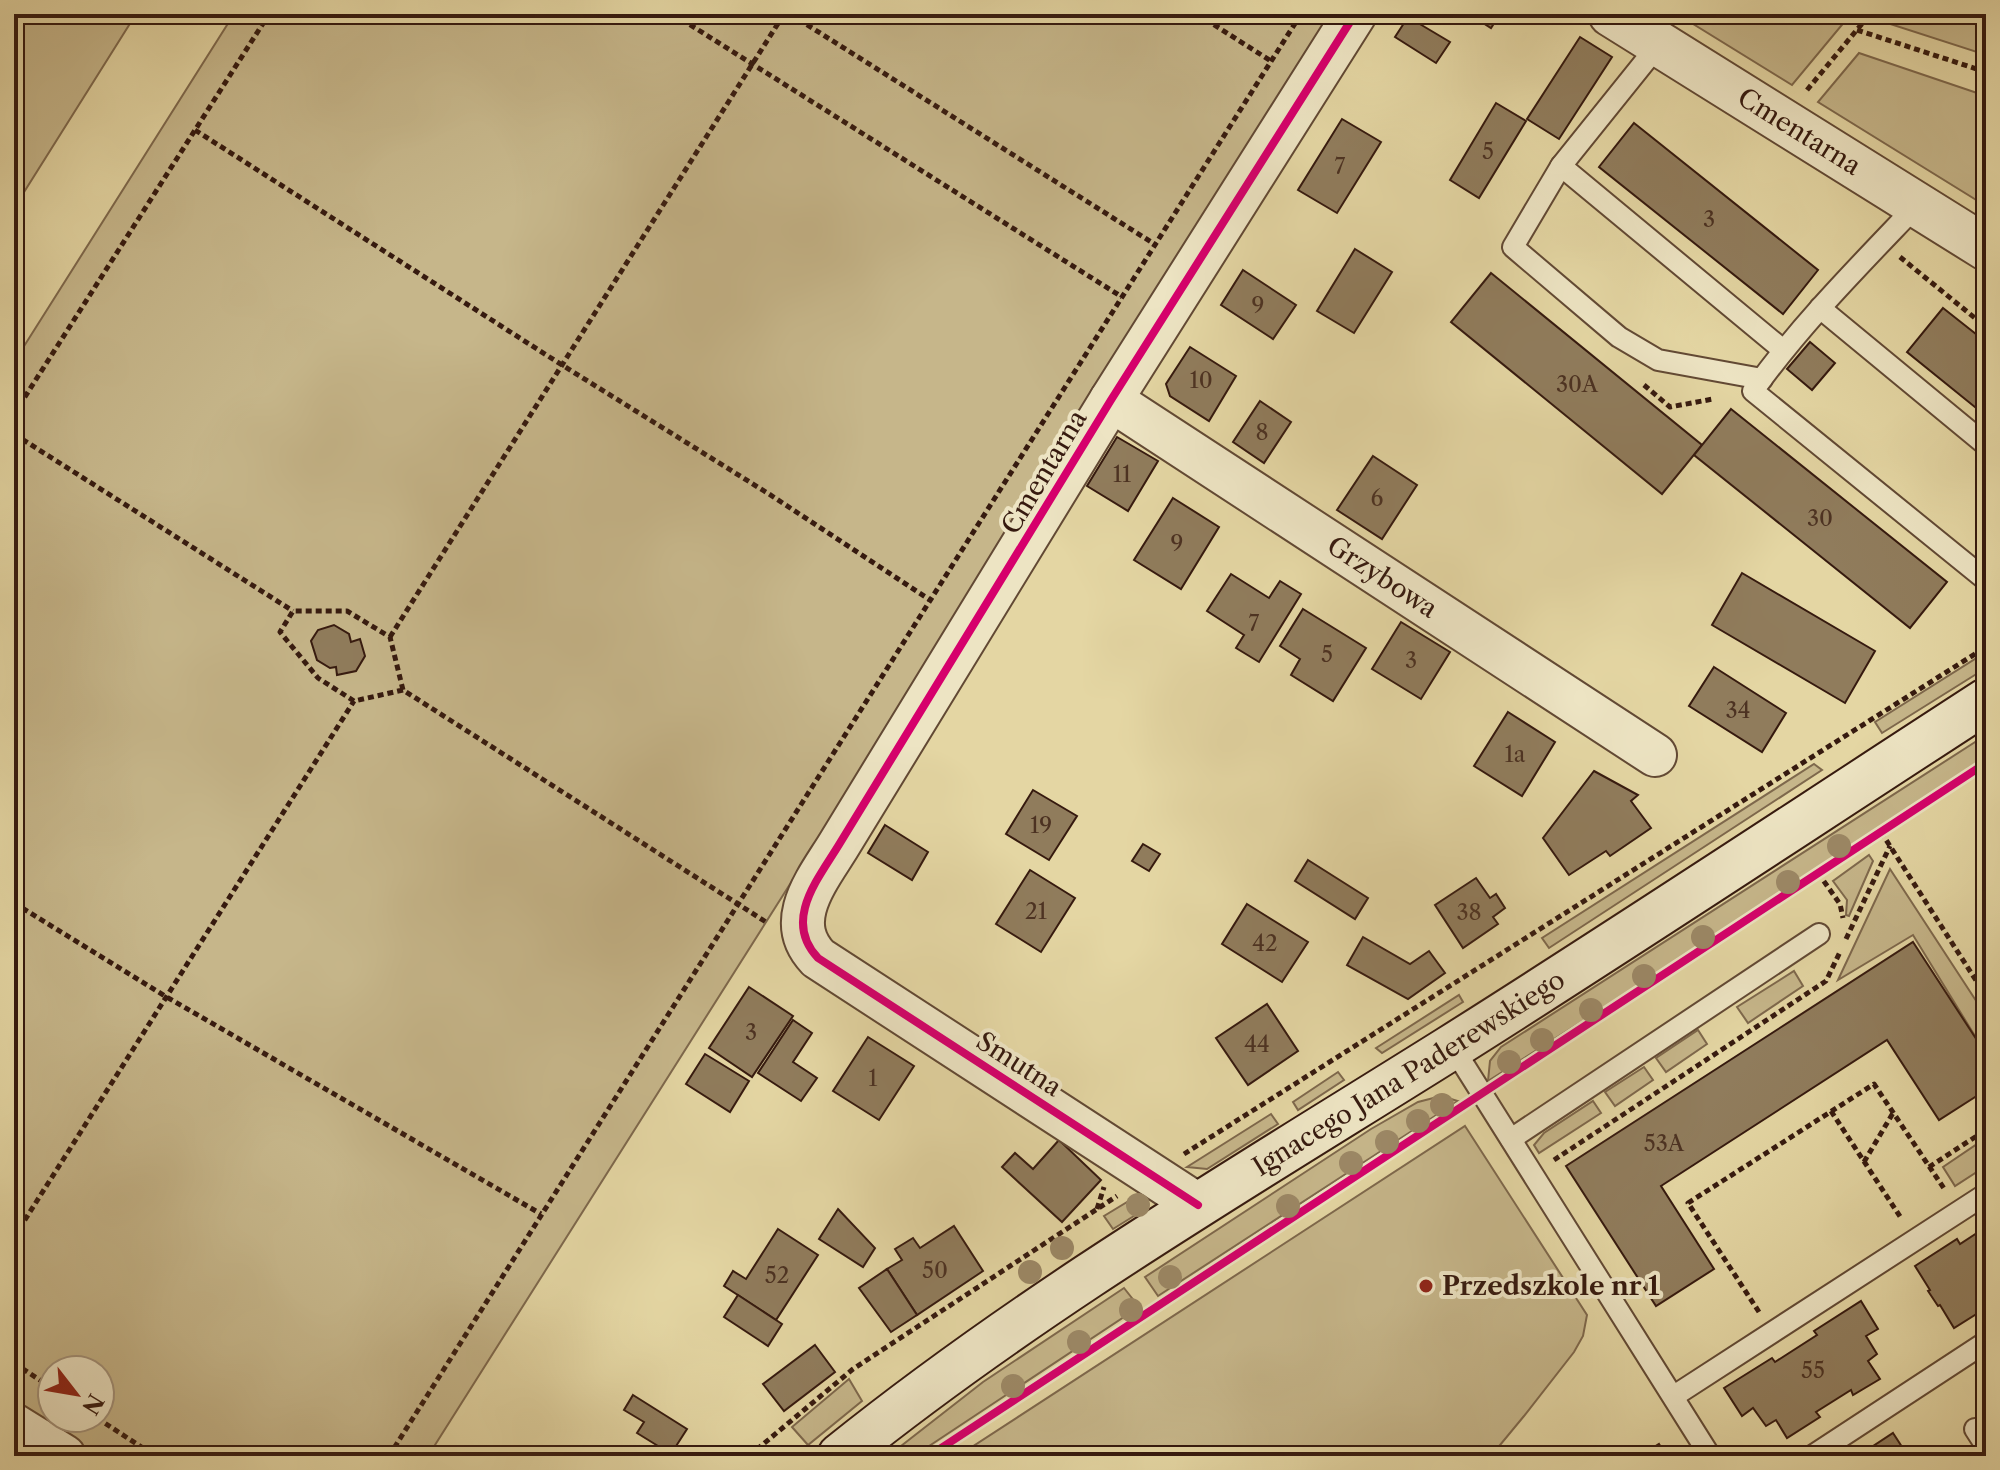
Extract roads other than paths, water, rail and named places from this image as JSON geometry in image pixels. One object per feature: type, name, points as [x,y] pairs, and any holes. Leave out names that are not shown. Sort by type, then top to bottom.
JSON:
[{"type":"main road","name":"Cmentarna","points":[[1611,14],[1986,248]]},
{"type":"main road","name":"Ignacego Jana Paderewskiego","points":[[840,1456],[959,1366],[1117,1258],[1986,701]]},
{"type":"street","name":"Cmentarna","points":[[818,958],[807,947],[803,932],[802,914],[809,894],[1111,400],[1355,14]]},
{"type":"street","name":"Grzybowa","points":[[1111,400],[1655,755]]},
{"type":"street","name":"Smutna","points":[[818,958],[1198,1205]]},
{"type":"street","points":[[14,1425],[64,1456]]},
{"type":"lane","points":[[1659,44],[1561,166],[1513,247],[1619,337],[1658,360],[1762,379]]},
{"type":"lane","points":[[1561,166],[1783,350]]},
{"type":"lane","points":[[1917,205],[1820,308],[1783,350],[1753,391],[1986,580]]},
{"type":"lane","points":[[1820,308],[1986,445]]},
{"type":"lane","points":[[1511,1139],[1819,934]]},
{"type":"lane","points":[[1452,1046],[1710,1456]]},
{"type":"lane","points":[[1674,1396],[1986,1194]]},
{"type":"lane","points":[[1812,1456],[1986,1342]]},
{"type":"place","name":"Przedszkole nr 1","points":[[1426,1286]]}]
